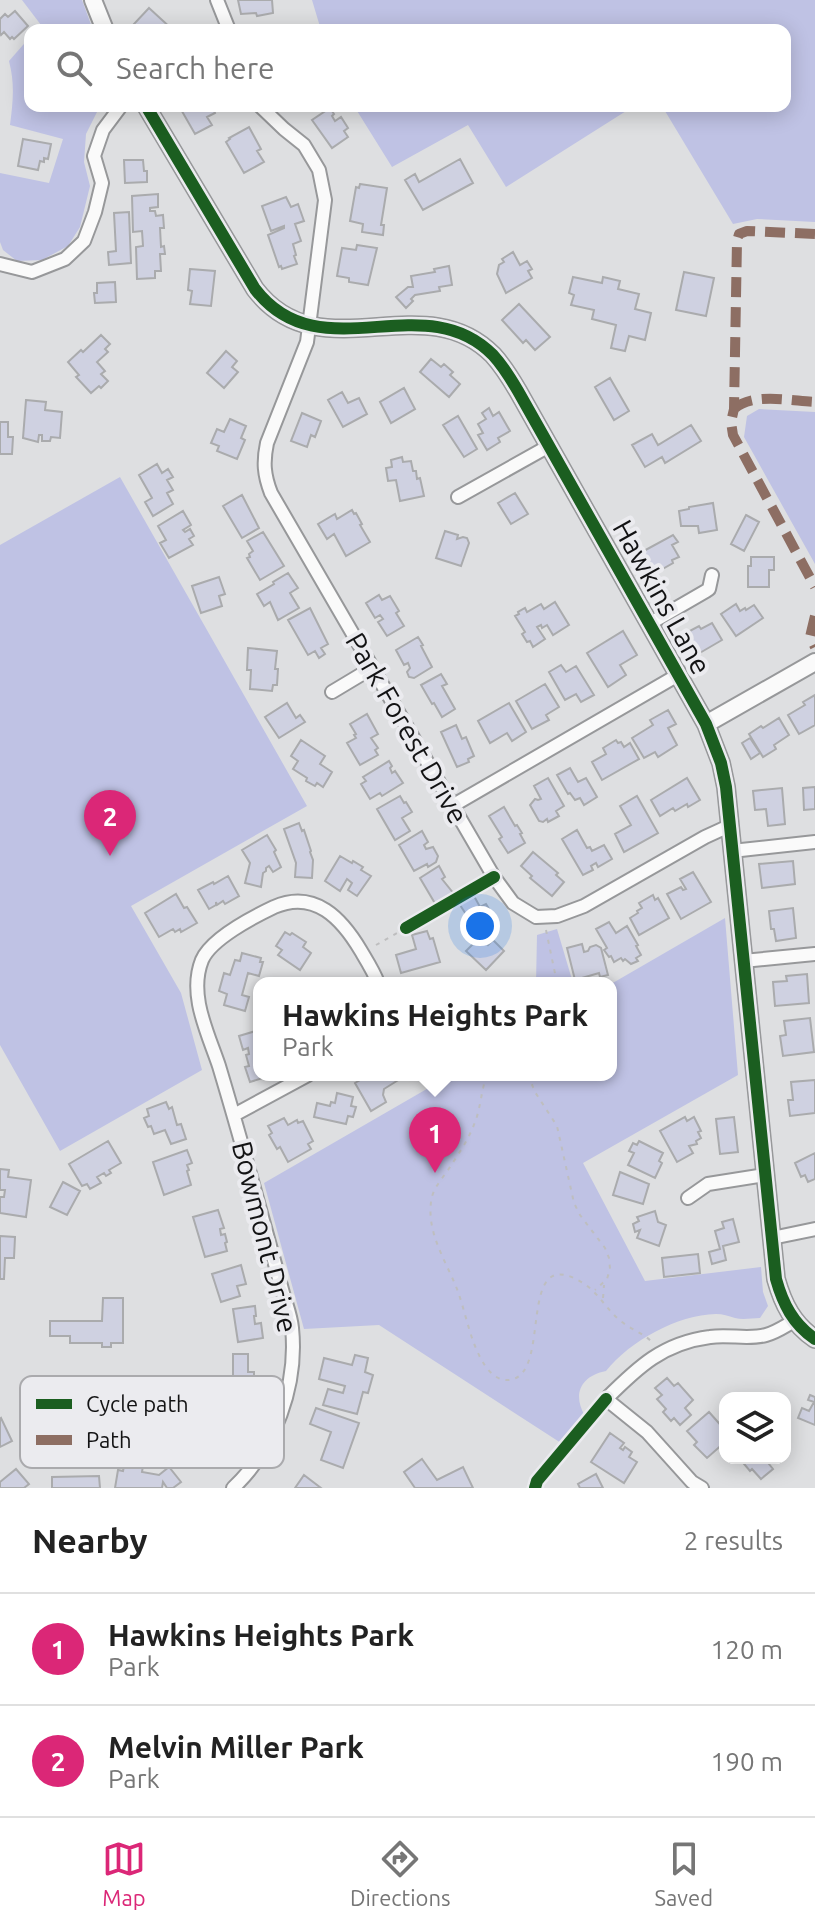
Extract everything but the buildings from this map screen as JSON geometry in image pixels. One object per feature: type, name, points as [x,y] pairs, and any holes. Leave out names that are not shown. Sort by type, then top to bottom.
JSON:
[{"type":"street","points":[[93,0],[103,24]]},
{"type":"street","points":[[217,0],[227,24]]},
{"type":"street","points":[[0,264],[32,272],[65,259],[84,241],[102,183],[94,156],[103,130],[116,112]]},
{"type":"street","name":"Hawkins Lane","points":[[150,112],[255,289],[277,312],[308,326],[328,329],[413,325],[439,327],[456,331],[493,355],[518,391],[706,724],[721,763],[729,826],[776,1279],[782,1300],[794,1321],[815,1339]]},
{"type":"street","name":"Park Forest Drive","points":[[266,112],[304,145],[319,170],[325,200],[307,342],[267,443],[265,476],[271,493],[494,877],[513,903],[536,917],[544,917]]},
{"type":"street","points":[[458,497],[549,446]]},
{"type":"street","points":[[649,624],[706,591],[712,575]]},
{"type":"street","points":[[706,724],[815,662]]},
{"type":"street","points":[[332,692],[372,668]]},
{"type":"street","points":[[452,806],[678,675]]},
{"type":"street","points":[[544,917],[557,916],[584,906],[729,826]]},
{"type":"street","points":[[732,851],[815,842]]},
{"type":"street","name":"Bowmont Drive","points":[[284,1407],[292,1356],[292,1327],[234,1115],[198,998],[199,970],[204,956],[223,935],[275,907],[304,902],[329,911],[351,935],[375,977]]},
{"type":"street","points":[[743,961],[815,954]]},
{"type":"street","name":"Bowmont Drive","points":[[234,1115],[297,1081]]},
{"type":"street","points":[[688,1198],[708,1184],[765,1175]]},
{"type":"street","points":[[772,1238],[815,1229]]},
{"type":"street","points":[[702,1488],[692,1482],[647,1432],[606,1399],[633,1372],[661,1352],[677,1345],[711,1337],[757,1337],[794,1321]]},
{"type":"street","name":"Bowmont Drive","points":[[233,1488],[249,1468]]},
{"type":"path","points":[[544,917],[556,977]]},
{"type":"path","points":[[362,953],[418,921]]},
{"type":"path","points":[[486,1081],[475,1124],[435,1189],[430,1206],[436,1243],[487,1367],[505,1380],[520,1375],[529,1356],[540,1299],[549,1278],[564,1273],[594,1290],[622,1323],[646,1336],[661,1352]]},
{"type":"path","points":[[530,1081],[557,1126],[574,1203],[607,1253],[610,1269],[602,1291],[604,1302]]},
{"type":"path","points":[[594,1290],[604,1284]]},
{"type":"shaded area","points":[[22,0],[82,0],[91,24],[40,24]]},
{"type":"shaded area","points":[[312,0],[815,0],[815,222],[757,219],[733,224],[666,112],[791,112],[791,24],[319,24]]},
{"type":"shaded area","points":[[24,44],[24,112],[97,112],[86,134],[84,162],[90,186],[80,227],[68,246],[42,260],[17,261],[3,250],[0,242],[0,173],[49,183],[63,139],[10,125],[13,93],[9,61]]},
{"type":"shaded area","points":[[358,112],[625,112],[506,187],[468,125],[392,167]]},
{"type":"shaded area","points":[[759,409],[815,412],[815,564],[744,437],[747,416]]},
{"type":"shaded area","points":[[120,477],[307,806],[131,906],[181,993],[202,1070],[60,1151],[0,1045],[0,545]]},
{"type":"shaded area","points":[[725,918],[738,1075],[583,1163],[645,1281],[761,1267],[763,1292],[768,1306],[760,1318],[738,1319],[719,1314],[701,1316],[670,1325],[641,1340],[606,1371],[590,1377],[581,1387],[579,1400],[585,1416],[561,1443],[379,1325],[304,1329],[264,1183],[441,1081],[617,1081],[617,981]]},
{"type":"shaded area","points":[[557,929],[571,977],[536,977],[537,935]]},
{"type":"marked path","points":[[815,234],[747,231],[739,234],[734,409],[731,422],[733,435],[815,587]]},
{"type":"marked path","points":[[734,409],[762,399],[815,402]]},
{"type":"marked path","points":[[815,616],[810,637],[815,647]]},
{"type":"cycle path","points":[[150,112],[255,289],[281,313],[310,325],[340,329],[404,325],[435,327],[465,335],[493,355],[518,391],[706,724],[721,763],[726,787],[776,1279],[790,1313],[815,1339]]},
{"type":"cycle path","points":[[406,928],[494,877]]},
{"type":"cycle path","points":[[535,1488],[537,1481],[606,1399]]},
{"type":"place","name":"Melvin Miller Park","points":[[110,856]]},
{"type":"place","name":"Hawkins Heights Park","points":[[435,1173]]}]
